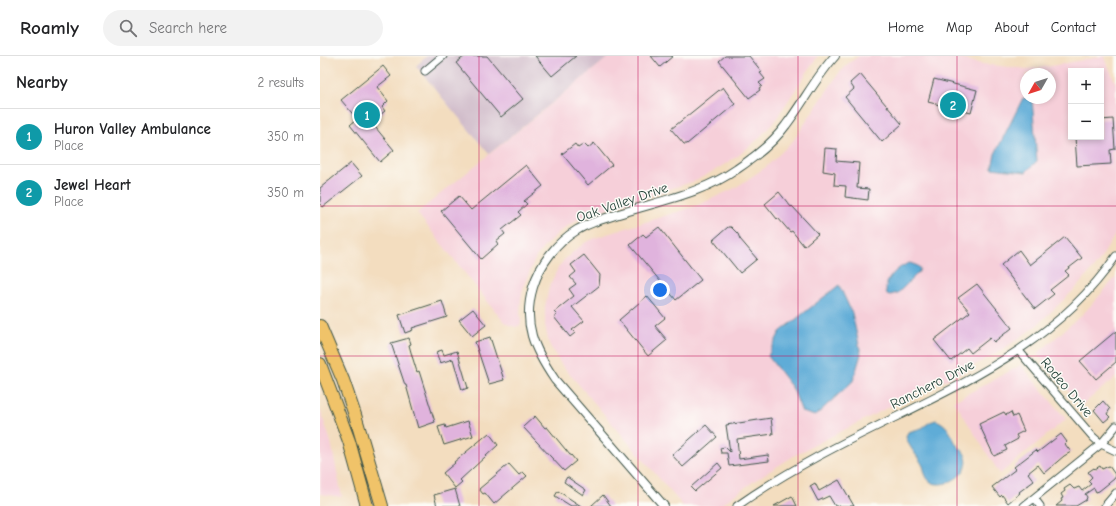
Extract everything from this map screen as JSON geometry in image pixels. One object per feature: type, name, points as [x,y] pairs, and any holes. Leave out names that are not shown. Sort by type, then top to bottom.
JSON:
[{"type":"highway","points":[[320,326],[343,380],[382,506]]},
{"type":"highway","points":[[320,364],[349,441],[367,506]]},
{"type":"street","points":[[425,71],[443,56]]},
{"type":"street","name":"Oak Valley Drive","points":[[664,506],[555,380],[542,362],[534,346],[528,313],[536,279],[542,266],[556,248],[566,238],[585,226],[700,188],[736,170],[752,159],[777,136],[786,125],[825,68],[835,56]]},
{"type":"street","name":"Ranchero Drive","points":[[737,506],[795,468],[958,386],[1019,351],[1043,333],[1079,301],[1116,256]]},
{"type":"street","name":"Rodeo Drive","points":[[1019,351],[1084,428],[1101,444],[1116,451]]},
{"type":"street","points":[[1024,506],[1101,444],[1116,426]]},
{"type":"street","points":[[1105,506],[1116,493]]},
{"type":"street","points":[[1034,498],[1040,506]]},
{"type":"shaded area","points":[[427,56],[610,56],[489,154],[416,66]]},
{"type":"shaded area","points":[[610,56],[818,56],[774,122],[757,140],[738,156],[695,181],[588,215],[578,219],[558,233],[536,257],[524,285],[521,299],[520,325],[516,327],[509,325],[504,322],[417,213]]},
{"type":"shaded area","points":[[859,56],[948,56],[982,64],[1020,68],[1020,104],[1056,104],[1056,68],[1035,68],[1104,56],[1116,84],[1116,233],[1098,263],[1075,289],[1036,326],[1005,348],[961,373],[938,382],[797,454],[757,479],[719,506],[683,506],[561,364],[549,344],[545,325],[545,307],[549,287],[558,268],[564,260],[586,242],[696,206],[735,188],[766,167],[793,141],[839,73]]},
{"type":"shaded area","points":[[1116,277],[1116,377],[1081,406],[1037,354],[1084,313]]},
{"type":"shaded area","points":[[1021,365],[1066,419],[1000,474],[954,401]]},
{"type":"shaded area","points":[[320,409],[331,442],[342,497],[320,494]]},
{"type":"water","points":[[1020,104],[1032,104],[1037,161],[1026,172],[992,168],[995,154]]},
{"type":"water","points":[[910,263],[918,266],[920,269],[918,273],[898,293],[890,295],[887,294],[886,289],[889,279],[901,267]]},
{"type":"water","points":[[839,285],[852,313],[861,354],[853,381],[815,416],[802,412],[793,389],[768,356],[780,332]]},
{"type":"water","points":[[936,420],[948,429],[956,444],[965,455],[967,463],[961,474],[943,484],[936,484],[928,479],[923,466],[909,445],[906,437],[908,432],[922,428],[930,422]]},
{"type":"building","points":[[465,56],[487,56],[523,99],[501,117],[456,63]]},
{"type":"building","points":[[535,56],[576,56],[552,76]]},
{"type":"building","points":[[651,56],[673,56],[660,67]]},
{"type":"building","points":[[725,56],[749,56],[762,72],[760,73],[765,79],[759,83],[762,86],[759,88],[760,90],[749,98],[719,61]]},
{"type":"building","points":[[383,66],[391,76],[377,87],[388,101],[382,107],[385,111],[371,122],[394,150],[380,162],[350,125],[357,119],[341,100]]},
{"type":"building","points":[[860,74],[902,124],[882,142],[845,97],[854,89],[850,83]]},
{"type":"building","points":[[934,79],[977,90],[971,113],[928,102]]},
{"type":"building","points":[[723,87],[735,104],[687,144],[684,144],[671,129]]},
{"type":"building","points":[[1113,119],[1115,149],[1110,150],[1111,164],[1077,166],[1075,140],[1104,140],[1104,120]]},
{"type":"building","points":[[594,143],[612,165],[588,185],[562,154],[575,144],[578,148],[584,144],[588,148]]},
{"type":"building","points":[[825,148],[837,149],[836,161],[859,163],[857,188],[869,189],[868,200],[845,197],[846,186],[834,185],[835,173],[823,171]]},
{"type":"building","points":[[351,163],[362,176],[323,207],[320,204],[320,188]]},
{"type":"building","points":[[526,165],[543,186],[524,201],[527,204],[518,212],[521,215],[502,230],[505,234],[496,241],[498,244],[481,259],[441,211],[459,196],[471,210]]},
{"type":"building","points":[[779,192],[791,207],[792,206],[818,234],[804,246],[792,231],[790,232],[778,218],[777,219],[765,204]]},
{"type":"building","points":[[659,227],[701,280],[676,300],[630,245],[643,234],[646,237]]},
{"type":"building","points":[[728,227],[731,227],[738,234],[740,239],[757,259],[740,273],[713,240]]},
{"type":"building","points":[[1065,237],[1082,258],[1065,271],[1069,275],[1050,290],[1054,294],[1035,309],[1001,265],[1019,250],[1030,265]]},
{"type":"building","points":[[584,255],[600,275],[599,286],[572,307],[584,321],[572,330],[575,333],[570,337],[554,317],[557,315],[554,312],[574,296],[569,289],[576,284],[570,277],[576,272],[571,265]]},
{"type":"building","points":[[977,284],[1012,328],[994,342],[990,338],[971,353],[967,348],[951,361],[934,340],[970,312],[958,298]]},
{"type":"building","points":[[647,296],[665,318],[655,326],[667,340],[648,356],[619,320]]},
{"type":"building","points":[[442,301],[447,317],[412,328],[413,330],[405,333],[399,315]]},
{"type":"building","points":[[473,309],[486,325],[472,336],[459,320]]},
{"type":"building","points":[[1116,331],[1116,362],[1096,379],[1080,361]]},
{"type":"building","points":[[490,337],[504,380],[489,384],[475,342]]},
{"type":"building","points":[[409,338],[412,356],[417,372],[419,371],[435,422],[418,428],[406,385],[391,343]]},
{"type":"building","points":[[442,350],[444,355],[457,351],[468,388],[462,390],[453,359],[440,363],[436,352]]},
{"type":"building","points":[[1103,401],[1110,409],[1107,414],[1110,417],[1104,422],[1094,410]]},
{"type":"building","points":[[1004,412],[1006,415],[1011,412],[1013,417],[1017,415],[1024,431],[1016,435],[1018,439],[1005,446],[1007,450],[994,456],[979,424]]},
{"type":"building","points":[[535,416],[545,428],[547,427],[576,461],[564,471],[523,427]]},
{"type":"building","points":[[771,418],[773,434],[737,439],[739,459],[768,455],[769,461],[729,466],[727,453],[721,453],[720,448],[725,447],[730,452],[726,425]]},
{"type":"building","points":[[468,421],[473,436],[444,445],[438,427],[445,425],[446,428]]},
{"type":"building","points":[[706,425],[717,437],[683,467],[672,455]]},
{"type":"building","points":[[489,433],[498,445],[460,480],[462,482],[455,488],[443,473]]},
{"type":"building","points":[[1061,434],[1067,442],[1065,444],[1071,452],[1044,473],[1038,465],[1028,473],[1034,481],[1019,492],[1020,493],[1008,503],[1002,495],[1000,497],[992,487],[1016,469],[1014,467],[1036,450],[1038,452]]},
{"type":"building","points":[[718,463],[722,468],[695,491],[691,487]]},
{"type":"building","points":[[509,464],[519,475],[523,472],[527,476],[494,504],[485,493],[483,494],[479,489]]},
{"type":"building","points":[[1100,466],[1102,469],[1109,466],[1116,476],[1114,479],[1099,491],[1096,492],[1094,488],[1085,494],[1087,497],[1086,500],[1076,506],[1056,506],[1062,501],[1061,499],[1063,498],[1061,494],[1065,491],[1064,489],[1070,485],[1074,489],[1079,487],[1082,491],[1091,484],[1088,481],[1092,477],[1088,472]]},
{"type":"building","points":[[567,477],[586,490],[583,495],[564,482]]},
{"type":"building","points":[[839,480],[854,506],[835,506],[829,496],[818,501],[810,486],[815,483],[819,491]]},
{"type":"building","points":[[455,489],[460,506],[437,506],[434,495]]},
{"type":"building","points":[[558,491],[581,506],[571,506],[555,496]]},
{"type":"building","points":[[603,495],[611,506],[591,506]]},
{"type":"building","points":[[792,496],[797,506],[774,506]]},
{"type":"place","name":"Jewel Heart","points":[[953,105]]},
{"type":"place","name":"Huron Valley Ambulance","points":[[367,115]]}]
